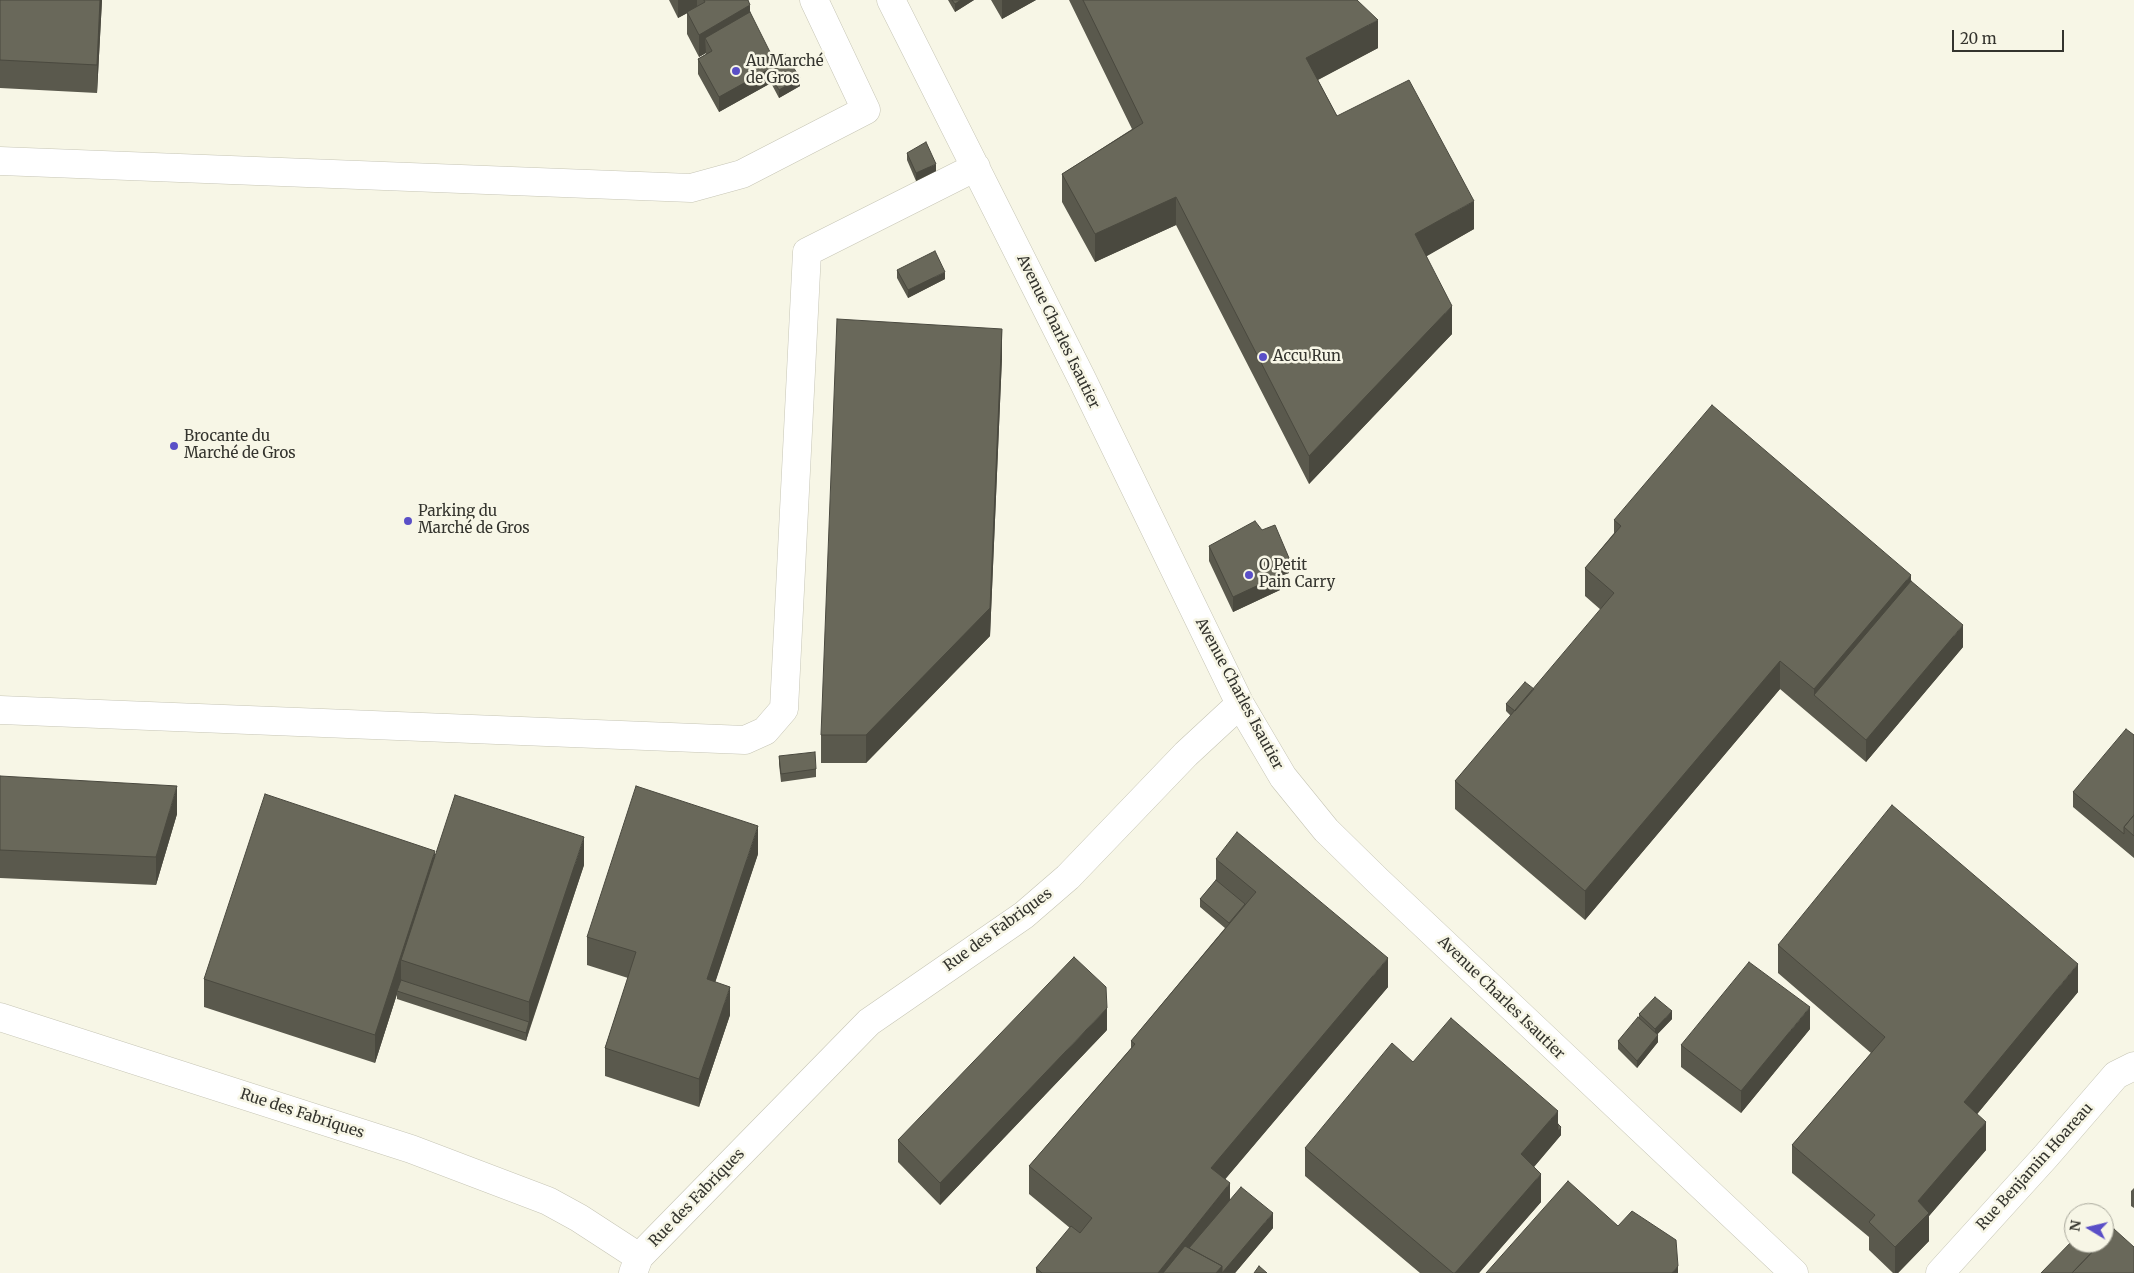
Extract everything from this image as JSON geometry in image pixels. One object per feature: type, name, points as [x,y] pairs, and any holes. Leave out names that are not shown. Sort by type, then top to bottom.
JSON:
[{"type":"street","points":[[0,161],[691,188],[742,174],[866,110],[814,0]]},
{"type":"street","name":"Avenue Charles Isautier","points":[[891,0],[976,167],[1240,704],[1283,777],[1326,830],[1538,1034],[1794,1273]]},
{"type":"street","points":[[0,710],[745,740],[765,731],[784,709],[806,252],[976,167]]},
{"type":"street","name":"Rue des Fabriques","points":[[0,1017],[411,1148],[548,1202],[580,1218],[636,1265],[869,1022],[1024,915],[1061,883],[1186,754],[1240,704]]},
{"type":"street","name":"Rue Benjamin Hoareau","points":[[1940,1273],[2116,1075],[2134,1066]]},
{"type":"building","points":[[0,0],[100,0],[97,65],[0,60]]},
{"type":"building","points":[[704,0],[748,0],[750,5],[699,35],[687,12],[705,2]]},
{"type":"building","points":[[952,0],[961,0],[955,4]]},
{"type":"building","points":[[1083,0],[1357,0],[1378,20],[1306,58],[1337,116],[1409,80],[1474,201],[1415,234],[1452,306],[1309,456],[1176,197],[1095,234],[1062,174],[1143,123]]},
{"type":"building","name":"Au Marché de Gros","points":[[750,12],[771,54],[765,58],[771,68],[719,97],[698,59],[712,51],[705,38]]},
{"type":"building","points":[[785,54],[800,78],[779,90],[771,76],[771,68],[768,64]]},
{"type":"building","points":[[926,142],[936,164],[916,173],[907,153]]},
{"type":"building","points":[[935,251],[945,272],[908,290],[897,270]]},
{"type":"building","points":[[837,319],[1002,329],[990,608],[866,735],[821,735]]},
{"type":"building","points":[[1712,405],[1911,575],[1814,689],[1780,661],[1585,891],[1455,781],[1614,593],[1585,568],[1621,526],[1614,520]]},
{"type":"building","name":"O Petit Pain Carry","points":[[1255,521],[1262,530],[1275,525],[1289,558],[1276,562],[1280,575],[1233,597],[1209,546]]},
{"type":"building","points":[[1911,581],[1963,625],[1866,740],[1814,695]]},
{"type":"building","points":[[1525,682],[1534,689],[1515,711],[1506,704]]},
{"type":"building","points":[[2126,729],[2134,735],[2134,815],[2124,827],[2124,834],[2073,792]]},
{"type":"building","points":[[815,752],[816,769],[781,774],[779,756]]},
{"type":"building","points":[[0,776],[177,786],[156,857],[0,850]]},
{"type":"building","points":[[636,786],[758,826],[707,979],[730,987],[699,1079],[605,1048],[636,952],[587,937]]},
{"type":"building","points":[[265,794],[435,851],[375,1035],[204,979]]},
{"type":"building","points":[[455,795],[584,837],[529,1002],[401,960]]},
{"type":"building","points":[[1892,805],[2078,964],[1964,1102],[1986,1122],[1918,1201],[1929,1213],[1895,1247],[1869,1222],[1875,1215],[1792,1145],[1885,1037],[1778,945]]},
{"type":"building","points":[[2134,815],[2134,836],[2124,827]]},
{"type":"building","points":[[1237,832],[1388,958],[1211,1168],[1230,1183],[1158,1273],[1042,1273],[1036,1268],[1071,1226],[1080,1233],[1092,1218],[1029,1166],[1135,1044],[1131,1041],[1256,892],[1216,859]]},
{"type":"building","points":[[1216,880],[1245,904],[1229,923],[1200,899]]},
{"type":"building","points":[[1074,957],[1106,987],[1107,1008],[940,1183],[898,1140]]},
{"type":"building","points":[[1749,962],[1810,1007],[1741,1091],[1681,1045]]},
{"type":"building","points":[[401,980],[529,1022],[526,1033],[397,991]]},
{"type":"building","points":[[1655,997],[1672,1011],[1655,1029],[1639,1014]]},
{"type":"building","points":[[1638,1017],[1658,1035],[1637,1061],[1618,1041]]},
{"type":"building","points":[[1451,1018],[1558,1111],[1521,1154],[1541,1174],[1455,1273],[1305,1148],[1392,1043],[1413,1062]]},
{"type":"building","points":[[1568,1181],[1618,1226],[1632,1211],[1676,1240],[1678,1266],[1672,1273],[1486,1273]]},
{"type":"building","points":[[1241,1187],[1273,1213],[1222,1273],[1222,1266],[1189,1248]]},
{"type":"building","points":[[2114,1229],[2134,1247],[2134,1273],[2072,1273],[2091,1253],[2114,1253]]},
{"type":"building","points":[[1185,1246],[1222,1266],[1216,1273],[1163,1273]]},
{"type":"building","points":[[2064,1249],[2064,1253],[2091,1253],[2072,1273],[2041,1273]]},
{"type":"building","points":[[1259,1266],[1267,1273],[1254,1273]]},
{"type":"place","name":"Au Marché de Gros","points":[[736,71]]},
{"type":"place","name":"Accu Run","points":[[1263,357]]},
{"type":"place","name":"Brocante du Marché de Gros","points":[[174,446]]},
{"type":"place","name":"Parking du Marché de Gros","points":[[408,521]]},
{"type":"place","name":"O Petit Pain Carry","points":[[1249,575]]}]
